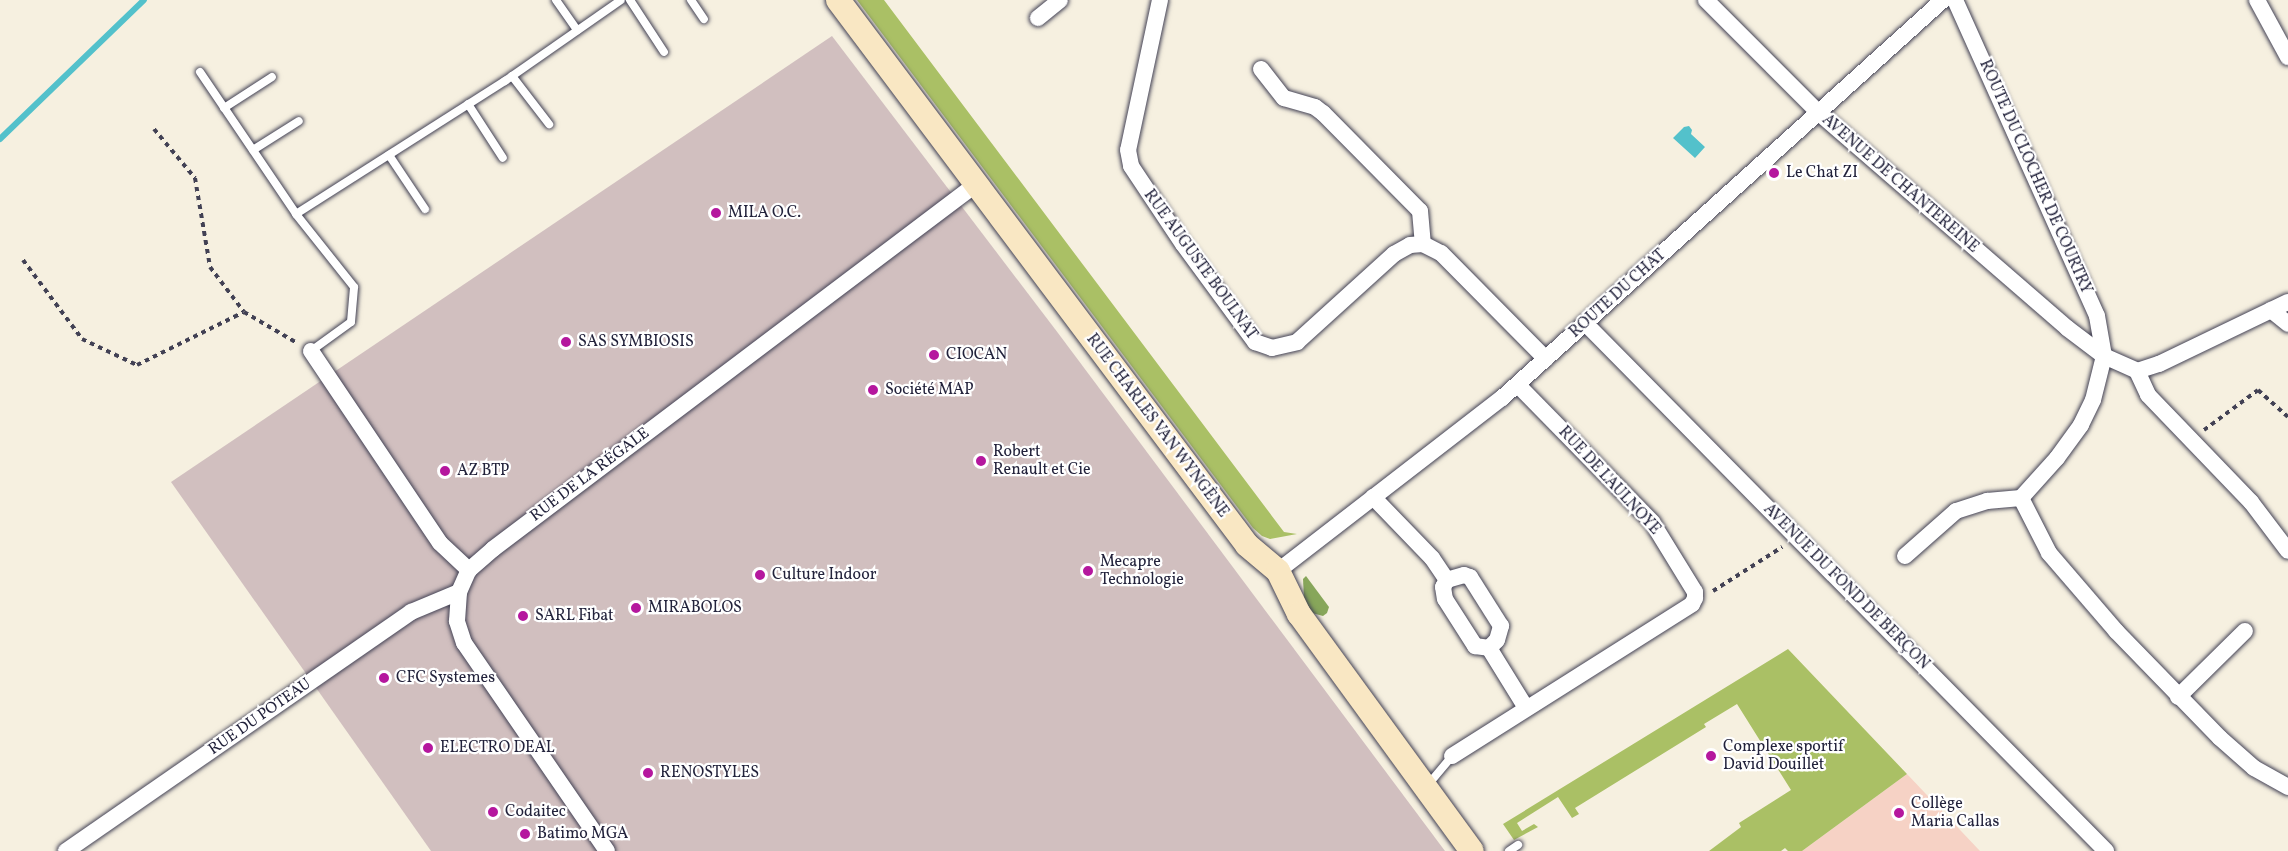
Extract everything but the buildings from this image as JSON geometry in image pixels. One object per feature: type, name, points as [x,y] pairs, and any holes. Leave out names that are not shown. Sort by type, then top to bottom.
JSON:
[{"type":"street","name":"RUE CHARLES VAN WYNGÈNE","points":[[838,0],[1247,545],[1278,571],[1299,615],[1472,851]]},
{"type":"street","points":[[1038,18],[1060,0]]},
{"type":"street","name":"RUE AUGUSTE BOULNAT","points":[[1160,0],[1128,150],[1131,166],[1176,234],[1255,342],[1272,348],[1297,342],[1394,254],[1410,245],[1423,244]]},
{"type":"street","name":"AVENUE DE CHANTEREINE","points":[[1706,0],[1819,113],[2067,328],[2104,356],[2137,371]]},
{"type":"street","name":"ROUTE DU CHAT","points":[[1278,571],[1518,385],[1943,0]]},
{"type":"street","name":"ROUTE DU CLOCHER DE COURTRY","points":[[1955,0],[2097,315],[2104,356]]},
{"type":"street","points":[[2257,0],[2288,57]]},
{"type":"street","points":[[1261,69],[1284,98],[1315,107],[1323,113],[1420,211],[1423,244],[1441,253],[1546,359]]},
{"type":"street","name":"RUE DE LA RÉGALE","points":[[607,851],[464,643],[457,621],[459,592],[469,570],[493,549],[975,185]]},
{"type":"street","points":[[2288,302],[2159,364],[2137,371],[2148,395],[2251,502],[2288,551]]},
{"type":"street","points":[[2271,310],[2288,324]]},
{"type":"street","name":"AVENUE DU FOND DE BERÇON","points":[[1585,323],[2106,851]]},
{"type":"street","points":[[311,351],[440,543],[469,570]]},
{"type":"street","points":[[1905,556],[1956,511],[1987,501],[2021,498],[2058,458],[2081,425],[2093,400],[2104,356]]},
{"type":"street","name":"RUE DE L'AULNOYE","points":[[1518,385],[1652,522],[1695,592],[1692,604]]},
{"type":"street","points":[[1373,497],[1432,558],[1447,580]]},
{"type":"street","points":[[2021,498],[2049,553],[2060,569],[2178,697],[2254,768],[2288,787]]},
{"type":"street","points":[[1488,648],[1497,640],[1501,626],[1470,577],[1455,577],[1447,580],[1443,587],[1445,599],[1475,646],[1488,648],[1526,708]]},
{"type":"street","name":"RUE DU POTEAU","points":[[66,851],[411,612],[459,592]]},
{"type":"street","points":[[1452,756],[1692,604]]},
{"type":"street","points":[[2178,697],[2245,631]]},
{"type":"lane","points":[[556,0],[577,30]]},
{"type":"lane","points":[[297,214],[512,76],[621,0]]},
{"type":"lane","points":[[630,0],[664,52]]},
{"type":"lane","points":[[691,0],[704,19]]},
{"type":"lane","points":[[200,72],[297,214],[354,287],[351,322],[311,351]]},
{"type":"lane","points":[[512,76],[549,124]]},
{"type":"lane","points":[[224,108],[272,77]]},
{"type":"lane","points":[[468,104],[503,158]]},
{"type":"lane","points":[[253,150],[299,121]]},
{"type":"lane","points":[[389,155],[425,210]]},
{"type":"lane","points":[[1426,787],[1452,756]]},
{"type":"lane","points":[[1509,851],[1518,845]]},
{"type":"path","points":[[154,129],[195,178],[210,267],[244,312],[311,351]]},
{"type":"path","points":[[23,260],[82,339],[137,365],[244,312]]},
{"type":"path","points":[[2190,440],[2258,390],[2288,417]]},
{"type":"path","points":[[1692,604],[1797,537]]},
{"type":"shaded area","points":[[832,36],[1058,333],[1445,851],[431,851],[171,482]]},
{"type":"shaded area","name":"Collège Maria Callas","points":[[1907,774],[1980,851],[1802,851]]},
{"type":"green space","points":[[857,0],[884,0],[1284,532],[1297,534],[1270,539],[1262,536],[1253,528]]},
{"type":"green space","points":[[1306,576],[1329,607],[1323,616],[1312,613],[1304,598],[1303,579]]},
{"type":"green space","points":[[1788,649],[1907,774],[1802,851],[1788,851],[1785,848],[1781,851],[1709,851],[1741,827],[1739,823],[1791,790],[1737,704],[1704,724],[1706,727],[1575,808],[1579,814],[1572,818],[1558,797],[1517,823],[1522,831],[1534,824],[1538,827],[1514,840],[1503,824]]},
{"type":"water","points":[[1689,126],[1692,130],[1691,134],[1705,147],[1695,158],[1673,138],[1684,127]]},
{"type":"waterway","points":[[0,139],[144,0]]},
{"type":"place","name":"Le Chat ZI","points":[[1774,173]]},
{"type":"place","name":"MILA O.C.","points":[[716,213]]},
{"type":"place","name":"SAS SYMBIOSIS","points":[[566,342]]},
{"type":"place","name":"CIOCAN","points":[[934,355]]},
{"type":"place","name":"Société MAP","points":[[873,390]]},
{"type":"place","name":"Robert Renault et Cie","points":[[981,461]]},
{"type":"place","name":"AZ BTP","points":[[445,471]]},
{"type":"place","name":"Mecapre Technologie","points":[[1088,571]]},
{"type":"place","name":"Culture Indoor","points":[[760,575]]},
{"type":"place","name":"MIRABOLOS","points":[[636,608]]},
{"type":"place","name":"SARL Fibat","points":[[523,616]]},
{"type":"place","name":"CFC Systemes","points":[[384,678]]},
{"type":"place","name":"ELECTRO DEAL","points":[[428,748]]},
{"type":"place","name":"Complexe sportif David Douillet","points":[[1711,756]]},
{"type":"place","name":"RENOSTYLES","points":[[648,773]]},
{"type":"place","name":"Codaitec","points":[[493,812]]},
{"type":"place","name":"Collège Maria Callas","points":[[1899,813]]},
{"type":"place","name":"Batimo MGA","points":[[525,834]]}]
